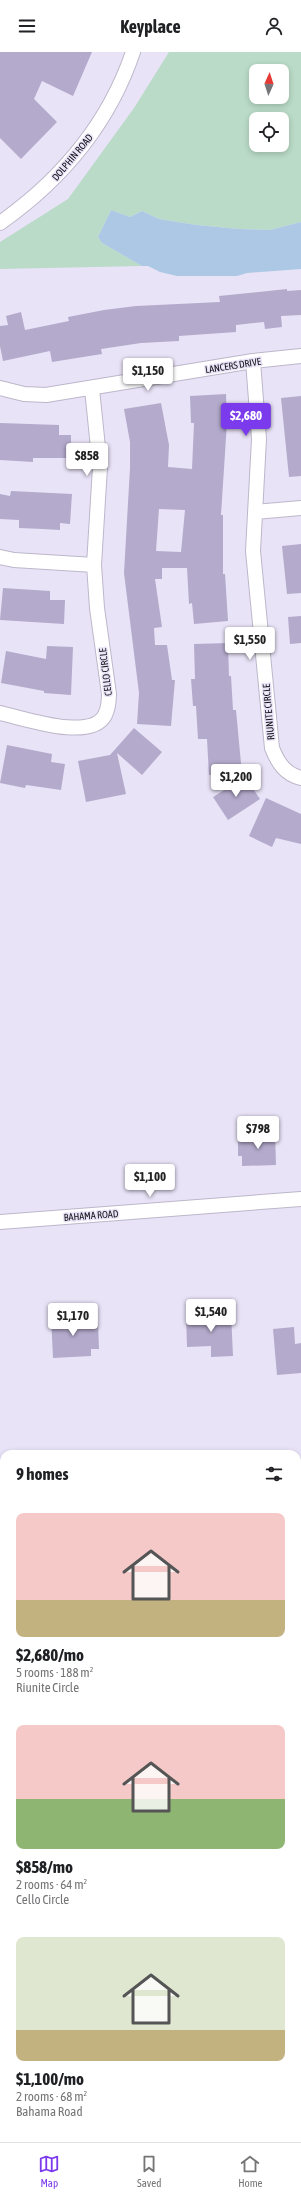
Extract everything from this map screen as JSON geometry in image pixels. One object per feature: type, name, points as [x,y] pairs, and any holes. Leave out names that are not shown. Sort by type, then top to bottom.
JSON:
[{"type":"street","name":"DOLPHIN ROAD","points":[[0,223],[27,204],[51,182],[78,153],[95,130],[113,97],[133,52]]},
{"type":"street","name":"LANCERS DRIVE","points":[[0,388],[24,394],[46,395],[92,389],[253,361],[301,356]]},
{"type":"street","name":"RIUNITE CIRCLE","points":[[253,361],[259,439],[253,551],[272,748],[277,762],[286,772],[301,778]]},
{"type":"street","name":"CELLO CIRCLE","points":[[0,713],[74,729],[87,728],[98,723],[104,717],[109,694],[97,608],[94,565],[100,468],[92,389]]},
{"type":"street","points":[[255,512],[301,508]]},
{"type":"street","points":[[0,556],[14,560],[94,565]]},
{"type":"street","name":"BAHAMA ROAD","points":[[0,1222],[301,1199]]},
{"type":"green space","points":[[169,52],[301,52],[301,222],[270,230],[239,229],[196,225],[159,219],[142,211],[130,217],[111,210],[98,237],[102,243],[142,266],[0,269],[0,242],[68,199],[134,108]]},
{"type":"water","points":[[111,210],[130,217],[142,211],[159,219],[196,225],[239,229],[270,230],[301,222],[301,269],[247,273],[237,276],[177,276],[160,272],[148,266],[142,266],[102,243],[98,237]]},
{"type":"building","points":[[0,52],[92,52],[73,96],[42,81],[34,99],[57,122],[21,159],[0,138]]},
{"type":"building","points":[[287,289],[287,291],[301,290],[301,315],[281,316],[282,327],[265,329],[264,322],[236,325],[236,332],[179,336],[179,341],[141,343],[101,349],[102,354],[52,362],[50,351],[3,361],[0,346],[0,326],[8,325],[6,316],[21,312],[25,330],[69,321],[68,317],[104,310],[136,306],[220,302],[219,296]]},
{"type":"building","points":[[226,394],[227,422],[221,515],[223,515],[223,574],[225,574],[228,621],[194,624],[192,603],[189,604],[187,568],[162,568],[162,579],[155,579],[162,627],[154,628],[155,645],[167,645],[172,680],[175,680],[171,726],[137,724],[139,693],[124,573],[130,442],[124,409],[161,403],[169,445],[168,467],[192,469],[194,423],[191,423],[190,396]],"holes":[[[159,509],[185,510],[181,552],[156,551]]]},
{"type":"building","points":[[301,396],[301,476],[289,477],[281,398]]},
{"type":"building","points":[[0,423],[59,425],[59,435],[71,435],[71,458],[33,458],[33,462],[0,460]]},
{"type":"building","points":[[11,491],[72,494],[70,524],[60,523],[60,530],[19,528],[19,520],[0,519],[0,494],[10,496]]},
{"type":"building","points":[[301,544],[301,593],[287,594],[282,546]]},
{"type":"building","points":[[3,588],[50,591],[50,600],[65,600],[64,624],[0,620]]},
{"type":"building","points":[[301,616],[301,643],[290,644],[288,617]]},
{"type":"building","points":[[228,643],[229,676],[231,676],[233,710],[236,710],[242,774],[209,775],[207,739],[198,739],[196,706],[193,706],[191,679],[195,679],[194,644]]},
{"type":"building","points":[[47,646],[73,647],[71,695],[44,693],[44,691],[1,683],[6,651],[46,659]]},
{"type":"building","points":[[134,728],[162,752],[142,775],[117,753],[126,794],[86,802],[78,761],[110,755]]},
{"type":"building","points":[[7,745],[52,754],[51,762],[65,764],[61,790],[26,785],[25,788],[0,783]]},
{"type":"building","points":[[245,777],[260,799],[228,820],[213,797]]},
{"type":"building","points":[[266,798],[301,814],[301,844],[276,838],[272,847],[249,836]]},
{"type":"building","points":[[275,1132],[276,1165],[242,1166],[242,1156],[238,1156],[238,1140],[258,1139],[258,1133]]},
{"type":"building","points":[[231,1313],[233,1356],[211,1357],[211,1346],[187,1347],[186,1315]]},
{"type":"building","points":[[73,1315],[73,1323],[98,1322],[99,1349],[91,1349],[91,1356],[53,1358],[51,1316]]},
{"type":"building","points":[[294,1327],[295,1344],[301,1343],[301,1373],[277,1375],[273,1329]]}]
